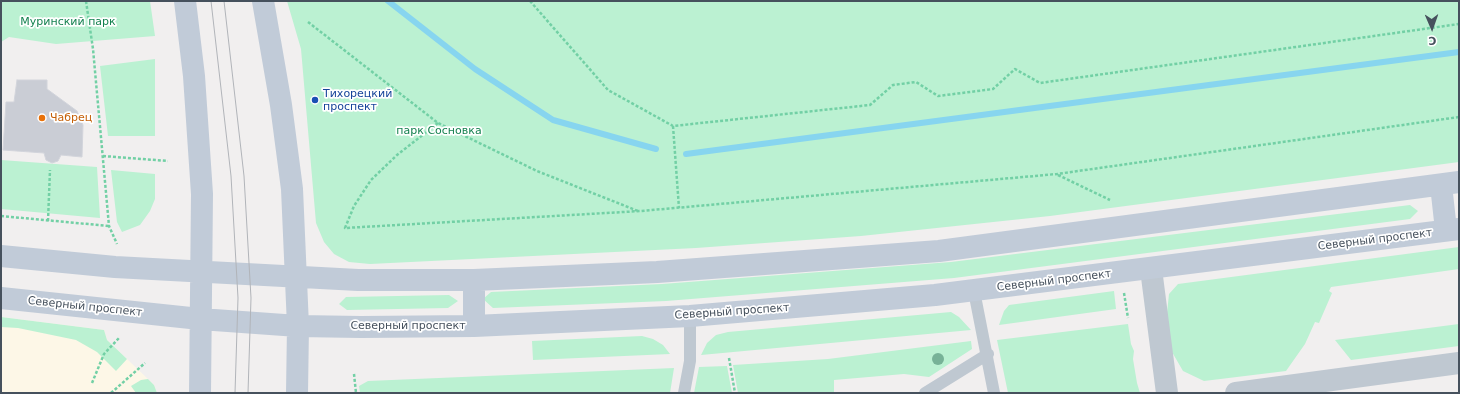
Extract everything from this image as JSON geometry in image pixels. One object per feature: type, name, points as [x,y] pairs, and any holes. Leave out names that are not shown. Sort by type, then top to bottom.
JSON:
[{"type":"main road","points":[[185,1],[194,76],[202,194],[200,393]]},
{"type":"main road","points":[[263,1],[281,105],[292,189],[298,326],[297,393]]},
{"type":"main road","points":[[1,256],[115,267],[358,280],[474,280],[657,272],[939,251],[1114,229],[1450,183],[1453,230]]},
{"type":"main road","name":"Северный проспект","points":[[1,298],[200,319],[298,326],[474,326],[690,316],[935,295],[1453,230]]},
{"type":"main road","points":[[474,280],[474,326]]},
{"type":"street","points":[[1150,269],[1167,393]]},
{"type":"street","points":[[1236,393],[1459,363]]},
{"type":"lane","points":[[974,290],[988,354],[994,393]]},
{"type":"lane","points":[[684,393],[690,360],[690,316]]},
{"type":"lane","points":[[926,393],[988,354]]},
{"type":"path","points":[[86,1],[109,226],[117,244]]},
{"type":"path","points":[[530,1],[608,90],[673,126],[870,105],[893,85],[916,82],[938,96],[993,89],[1015,69],[1040,83],[1459,24]]},
{"type":"path","points":[[308,22],[438,123],[537,171],[641,211]]},
{"type":"path","points":[[438,123],[397,155],[371,180],[354,206],[346,228],[641,211],[1057,174],[1459,117]]},
{"type":"path","points":[[673,126],[679,208]]},
{"type":"path","points":[[103,156],[168,160]]},
{"type":"path","points":[[48,221],[50,170]]},
{"type":"path","points":[[1057,174],[1110,200]]},
{"type":"path","points":[[1,216],[109,226]]},
{"type":"path","points":[[1124,293],[1128,318]]},
{"type":"path","points":[[92,384],[104,354],[119,338]]},
{"type":"path","points":[[729,358],[735,393]]},
{"type":"path","points":[[111,393],[145,364]]},
{"type":"path","points":[[354,374],[356,393]]},
{"type":"shaded area","points":[[1,317],[104,330],[107,340],[154,385],[157,393],[1,393]]},
{"type":"green space","name":"Муринский парк","points":[[1,1],[150,1],[155,36],[56,44],[9,37],[1,42]]},
{"type":"green space","name":"парк Сосновка","points":[[287,1],[1459,1],[1459,162],[1050,216],[861,236],[696,248],[370,264],[349,262],[334,254],[324,242],[316,223],[301,49]]},
{"type":"green space","points":[[155,59],[155,136],[108,136],[100,66]]},
{"type":"green space","points":[[1,160],[97,167],[100,218],[1,209]]},
{"type":"green space","points":[[111,170],[155,174],[155,199],[150,211],[140,225],[122,232],[117,222]]},
{"type":"green space","points":[[1410,205],[1418,211],[1410,219],[954,278],[666,301],[493,308],[483,299],[491,292],[662,284],[951,262]]},
{"type":"green space","points":[[1459,247],[1459,269],[1331,287],[1329,291],[1332,293],[1319,323],[1315,322],[1305,344],[1286,371],[1204,381],[1183,371],[1172,352],[1167,313],[1169,294],[1178,284]]},
{"type":"green space","points":[[1114,291],[1116,309],[999,325],[1004,311],[1009,305]]},
{"type":"green space","points":[[449,295],[458,301],[448,308],[347,310],[339,304],[346,297]]},
{"type":"green space","points":[[951,312],[959,317],[971,330],[701,355],[707,343],[716,335],[728,332]]},
{"type":"green space","points":[[1,317],[104,330],[107,340],[127,359],[116,371],[97,352],[76,340],[18,328],[1,327]]},
{"type":"green space","points":[[1128,324],[1131,344],[1134,351],[1133,359],[1140,393],[1008,393],[997,340]]},
{"type":"green space","points":[[1459,324],[1459,346],[1351,360],[1335,340]]},
{"type":"green space","points":[[642,336],[653,339],[663,345],[670,354],[533,360],[532,341]]},
{"type":"green space","points":[[971,341],[972,349],[929,377],[904,374],[834,380],[834,393],[738,393],[733,365],[828,359]]},
{"type":"green space","points":[[727,366],[732,393],[694,393],[699,367]]},
{"type":"green space","points":[[674,368],[670,393],[360,393],[359,386],[368,381]]},
{"type":"green space","points":[[148,379],[154,385],[157,393],[136,393],[131,386],[141,380]]},
{"type":"building","name":"Чабрец","points":[[17,80],[47,80],[47,89],[77,111],[83,125],[82,157],[61,155],[58,161],[52,163],[46,160],[44,153],[3,150],[6,102],[14,102]]},
{"type":"waterway","points":[[388,1],[475,69],[553,120],[656,149]]},
{"type":"waterway","points":[[686,154],[1459,52]]},
{"type":"tram line","points":[[211,1],[231,176],[238,298],[235,393]]},
{"type":"tram line","points":[[224,1],[244,176],[251,298],[248,393]]},
{"type":"place","name":"Тихорецкий проспект","points":[[315,100]]},
{"type":"place","name":"Чабрец","points":[[42,118]]}]
